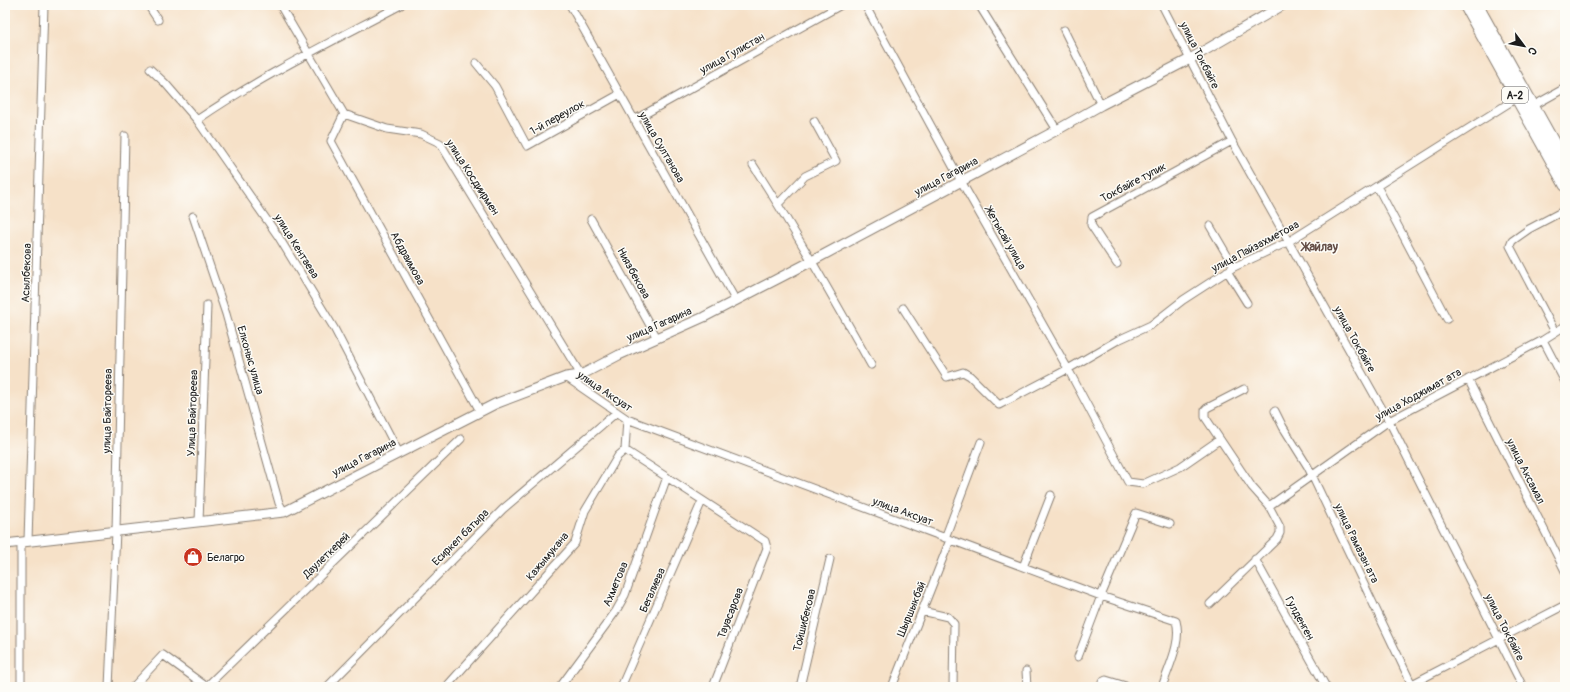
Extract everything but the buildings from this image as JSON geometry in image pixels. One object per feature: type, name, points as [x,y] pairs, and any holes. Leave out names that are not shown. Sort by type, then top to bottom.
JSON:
[{"type":"highway","name":"A-2","points":[[1465,5],[1565,185]]},
{"type":"highway","name":"A-2","points":[[1478,5],[1565,163]]},
{"type":"main road","name":"улица Гагарина","points":[[5,544],[284,512],[480,411],[566,377],[581,375],[736,300],[1190,59],[1282,5]]},
{"type":"street","name":"Асылбекова","points":[[21,687],[44,5]]},
{"type":"street","points":[[148,5],[158,20]]},
{"type":"street","points":[[280,5],[344,114]]},
{"type":"street","points":[[197,120],[223,102],[401,5]]},
{"type":"street","name":"улица Султанова","points":[[570,5],[736,300]]},
{"type":"street","name":"улица Гулистан","points":[[634,120],[841,5]]},
{"type":"street","name":"Жетысай улица","points":[[865,5],[961,181],[1068,368],[1128,482],[1143,484],[1180,467],[1219,440]]},
{"type":"street","points":[[979,5],[1057,130]]},
{"type":"street","name":"улица Токбайге","points":[[1162,5],[1232,141],[1389,421],[1523,687]]},
{"type":"street","points":[[1064,30],[1101,105]]},
{"type":"street","name":"1-й переулок","points":[[476,63],[495,86],[527,146],[620,94]]},
{"type":"street","name":"улица Кентаева","points":[[150,69],[165,83],[197,120],[278,236],[334,328],[399,453]]},
{"type":"street","points":[[1533,106],[1565,88]]},
{"type":"street","name":"улица Пайзахметова","points":[[903,308],[947,378],[963,372],[970,376],[999,404],[1118,340],[1151,325],[1183,300],[1234,266],[1288,242],[1517,98]]},
{"type":"street","name":"улица Косдиирмен","points":[[344,114],[387,129],[421,134],[440,143],[581,375]]},
{"type":"street","name":"Абдраимова","points":[[344,114],[331,141],[480,411]]},
{"type":"street","points":[[778,204],[805,176],[836,161],[814,121]]},
{"type":"street","name":"улица Байтореева","points":[[109,687],[116,531],[125,136]]},
{"type":"street","name":"Токбайге тупик","points":[[1117,264],[1091,225],[1092,217],[1232,141]]},
{"type":"street","points":[[753,165],[812,261],[871,365]]},
{"type":"street","points":[[1377,186],[1447,319]]},
{"type":"street","points":[[1555,332],[1510,246],[1512,241],[1528,229],[1565,210]]},
{"type":"street","name":"Елконыс улица","points":[[193,216],[226,314],[279,503],[284,512]]},
{"type":"street","name":"Ниязбекова","points":[[591,219],[657,338]]},
{"type":"street","points":[[1210,226],[1234,266]]},
{"type":"street","points":[[1227,271],[1247,303]]},
{"type":"street","name":"Улица Байтореева","points":[[199,522],[207,305]]},
{"type":"street","name":"улица Ходжимат ата","points":[[1269,506],[1389,421],[1543,340],[1565,326]]},
{"type":"street","points":[[1543,340],[1565,382]]},
{"type":"street","name":"улица Аксуат","points":[[566,377],[627,419],[1101,596],[1176,621],[1179,630],[1175,651],[1162,687]]},
{"type":"street","name":"улица Аксамал","points":[[1468,380],[1565,572]]},
{"type":"street","points":[[1210,604],[1277,539],[1280,533],[1280,527],[1269,506],[1252,486],[1219,440],[1205,416],[1205,410],[1244,389]]},
{"type":"street","name":"улица Рамазан ата","points":[[1276,411],[1283,427],[1312,476],[1413,686]]},
{"type":"street","name":"Есиркеп батыра","points":[[326,687],[503,509],[617,412]]},
{"type":"street","points":[[627,419],[625,450],[702,501]]},
{"type":"street","name":"Даулеткерей","points":[[207,687],[461,439]]},
{"type":"street","name":"Шыршыкбай","points":[[892,687],[922,611],[981,442]]},
{"type":"street","name":"Кажымукана","points":[[446,687],[575,543],[585,511],[618,456],[625,450]]},
{"type":"street","name":"Ахметова","points":[[560,687],[616,611],[625,594],[667,477]]},
{"type":"street","points":[[1023,567],[1051,495]]},
{"type":"street","name":"Тауасарова","points":[[702,501],[765,542],[767,548],[713,687]]},
{"type":"street","name":"Бегалиева","points":[[621,687],[702,501]]},
{"type":"street","points":[[1078,657],[1101,596],[1136,513],[1170,524]]},
{"type":"street","name":"Тойшибекова","points":[[800,687],[830,559]]},
{"type":"street","name":"Гулденген","points":[[1255,559],[1326,687]]},
{"type":"street","points":[[1413,686],[1498,639],[1565,605]]},
{"type":"street","points":[[922,611],[948,617],[954,624],[953,687]]},
{"type":"street","points":[[133,687],[163,655],[207,687]]},
{"type":"street","points":[[1026,671],[1027,687]]},
{"type":"street","points":[[1102,687],[1102,682],[1106,680],[1129,687]]},
{"type":"place","name":"Белагро","points":[[193,557]]},
{"type":"district","name":"Жайлау","points":[[1320,247]]}]
